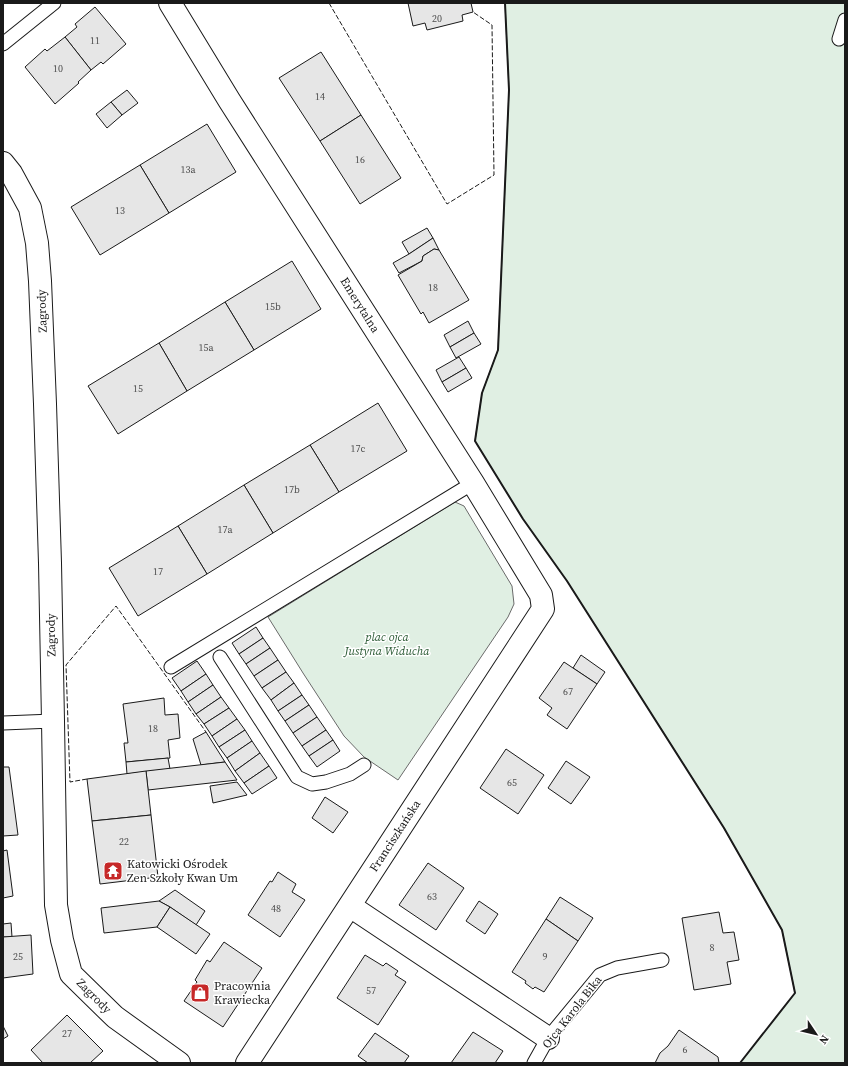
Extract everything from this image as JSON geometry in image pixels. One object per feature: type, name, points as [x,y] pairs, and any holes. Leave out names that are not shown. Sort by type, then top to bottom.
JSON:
[{"type":"street","name":"Emerytalna","points":[[170,3],[229,100],[473,483],[542,602]]},
{"type":"street","name":"Zagrody","points":[[3,162],[11,173],[30,208],[37,242],[40,281],[46,404],[56,905],[62,940],[71,974],[115,1017],[179,1063]]},
{"type":"street","name":"Franciszkańska","points":[[247,1063],[416,803],[542,602]]},
{"type":"street","points":[[350,906],[548,1038]]},
{"type":"lane","points":[[3,44],[54,3]]},
{"type":"lane","points":[[839,39],[845,20]]},
{"type":"lane","points":[[171,667],[473,483]]},
{"type":"lane","points":[[220,658],[297,777],[312,784],[326,782],[350,774],[364,764]]},
{"type":"lane","points":[[3,723],[53,721]]},
{"type":"lane","name":"Ojca Karola Bika","points":[[534,1063],[548,1038],[600,975],[617,968],[662,960]]},
{"type":"green space","points":[[505,3],[845,3],[845,1063],[740,1063],[795,993],[782,930],[721,823],[567,581],[523,519],[475,441],[482,393],[498,350],[509,90]]},
{"type":"green space","name":"plac ojca Justyna Widucha","points":[[455,502],[464,506],[512,586],[514,604],[508,617],[398,780],[364,757],[344,736],[268,617]]},
{"type":"building","points":[[408,3],[471,3],[473,12],[462,15],[463,21],[427,30],[425,23],[413,26]]},
{"type":"building","points":[[95,7],[126,44],[103,64],[101,62],[91,70],[65,37],[77,27],[75,24]]},
{"type":"building","points":[[65,37],[91,70],[78,82],[79,83],[55,104],[25,67],[45,49],[47,51]]},
{"type":"building","points":[[321,52],[361,115],[320,141],[279,78]]},
{"type":"building","points":[[127,90],[138,103],[122,115],[111,102]]},
{"type":"building","points":[[111,102],[122,115],[107,128],[96,114]]},
{"type":"building","points":[[361,115],[401,178],[360,204],[320,141]]},
{"type":"building","points":[[207,124],[236,172],[169,213],[140,165]]},
{"type":"building","points":[[140,165],[169,213],[100,255],[71,207]]},
{"type":"building","points":[[427,228],[433,238],[409,254],[402,242]]},
{"type":"building","points":[[433,238],[439,250],[434,249],[423,256],[422,261],[399,273],[393,263]]},
{"type":"building","points":[[434,249],[439,250],[469,300],[429,323],[423,312],[421,314],[398,275],[422,261],[423,256]]},
{"type":"building","points":[[292,261],[321,309],[254,350],[225,302]]},
{"type":"building","points":[[225,302],[254,350],[187,391],[159,343]]},
{"type":"building","points":[[468,321],[474,333],[450,347],[444,335]]},
{"type":"building","points":[[474,333],[481,344],[456,358],[450,347]]},
{"type":"building","points":[[159,343],[187,391],[118,434],[88,386]]},
{"type":"building","points":[[459,357],[466,368],[442,382],[436,370]]},
{"type":"building","points":[[466,368],[472,378],[448,392],[442,382]]},
{"type":"building","points":[[378,403],[407,451],[339,492],[310,445]]},
{"type":"building","points":[[310,445],[339,492],[273,533],[244,485]]},
{"type":"building","points":[[244,485],[273,533],[207,574],[178,526]]},
{"type":"building","points":[[178,526],[207,574],[138,616],[109,568]]},
{"type":"building","points":[[256,627],[263,638],[239,654],[232,643]]},
{"type":"building","points":[[263,638],[270,648],[246,664],[239,654]]},
{"type":"building","points":[[270,648],[278,660],[254,676],[246,664]]},
{"type":"building","points":[[581,655],[605,672],[597,684],[573,668]]},
{"type":"building","points":[[278,660],[286,672],[262,688],[254,676]]},
{"type":"building","points":[[197,661],[206,674],[181,691],[172,678]]},
{"type":"building","points":[[564,662],[597,684],[567,729],[547,715],[552,708],[539,698]]},
{"type":"building","points":[[286,672],[294,683],[271,700],[262,688]]},
{"type":"building","points":[[206,674],[213,685],[188,702],[181,691]]},
{"type":"building","points":[[294,683],[302,695],[278,711],[271,700]]},
{"type":"building","points":[[213,685],[221,697],[196,714],[188,702]]},
{"type":"building","points":[[302,695],[309,705],[285,721],[278,711]]},
{"type":"building","points":[[221,697],[229,708],[204,724],[196,714]]},
{"type":"building","points":[[164,698],[165,715],[178,714],[180,738],[168,740],[170,758],[126,762],[124,743],[128,743],[123,704]]},
{"type":"building","points":[[309,705],[317,717],[293,733],[285,721]]},
{"type":"building","points":[[229,708],[237,719],[212,736],[204,724]]},
{"type":"building","points":[[317,717],[326,730],[302,746],[293,733]]},
{"type":"building","points":[[237,719],[245,730],[219,747],[212,736]]},
{"type":"building","points":[[245,730],[252,741],[227,758],[219,747]]},
{"type":"building","points":[[326,730],[333,740],[309,756],[302,746]]},
{"type":"building","points":[[206,732],[225,762],[201,765],[193,739]]},
{"type":"building","points":[[333,740],[340,751],[317,767],[309,756]]},
{"type":"building","points":[[252,741],[260,753],[235,771],[227,758]]},
{"type":"building","points":[[506,749],[544,775],[518,814],[480,788]]},
{"type":"building","points":[[260,753],[269,766],[244,783],[235,771]]},
{"type":"building","points":[[168,758],[170,769],[127,774],[126,762]]},
{"type":"building","points":[[566,761],[590,777],[571,804],[548,788]]},
{"type":"building","points":[[225,762],[237,780],[148,790],[146,771]]},
{"type":"building","points":[[269,766],[277,778],[252,794],[244,783]]},
{"type":"building","points":[[3,767],[9,767],[18,835],[3,836]]},
{"type":"building","points":[[146,771],[151,815],[92,821],[87,779]]},
{"type":"building","points":[[237,782],[247,795],[213,803],[210,786]]},
{"type":"building","points":[[325,797],[348,812],[333,833],[312,818]]},
{"type":"building","points":[[151,815],[158,877],[100,884],[92,821]]},
{"type":"building","points":[[7,850],[13,896],[3,898],[3,851]]},
{"type":"building","points":[[428,863],[464,888],[436,930],[399,905]]},
{"type":"building","points":[[278,872],[296,884],[292,892],[305,900],[280,937],[248,915],[270,881],[272,882]]},
{"type":"building","points":[[175,890],[205,911],[196,925],[159,901]]},
{"type":"building","points":[[560,897],[593,918],[578,941],[546,919]]},
{"type":"building","points":[[159,901],[170,907],[157,927],[104,933],[101,908]]},
{"type":"building","points":[[479,901],[498,914],[485,934],[466,921]]},
{"type":"building","points":[[170,907],[210,934],[196,954],[157,927]]},
{"type":"building","points":[[719,912],[723,933],[734,932],[739,960],[727,962],[731,984],[694,990],[682,918]]},
{"type":"building","points":[[546,919],[578,941],[544,992],[535,987],[533,989],[525,983],[526,981],[512,972]]},
{"type":"building","points":[[11,923],[12,937],[3,937],[3,924]]},
{"type":"building","points":[[31,935],[33,974],[3,978],[3,937]]},
{"type":"building","points":[[224,942],[262,968],[223,1027],[184,1001],[197,982],[195,980],[207,960],[210,962]]},
{"type":"building","points":[[365,955],[383,966],[386,963],[398,971],[395,975],[406,982],[378,1025],[337,998]]},
{"type":"building","points":[[67,1015],[103,1051],[90,1063],[43,1063],[31,1050]]},
{"type":"building","points":[[3,1026],[8,1036],[3,1039]]},
{"type":"building","points":[[679,1030],[718,1057],[719,1063],[655,1063],[660,1053],[668,1046]]},
{"type":"building","points":[[473,1032],[503,1051],[495,1063],[451,1063]]},
{"type":"building","points":[[375,1033],[409,1056],[404,1063],[368,1063],[358,1056]]},
{"type":"fence","points":[[329,3],[447,204],[494,175],[492,25],[473,12]]},
{"type":"fence","points":[[87,779],[70,782],[66,665],[116,606],[206,732]]},
{"type":"wall","points":[[505,3],[509,90],[498,350],[482,393],[475,441],[523,519],[567,581],[724,828],[782,930],[795,993],[740,1063]]},
{"type":"place","name":"Katowicki Ośrodek Zen Szkoły Kwan Um","points":[[113,871]]},
{"type":"place","name":"Pracownia Krawiecka","points":[[200,993]]}]
